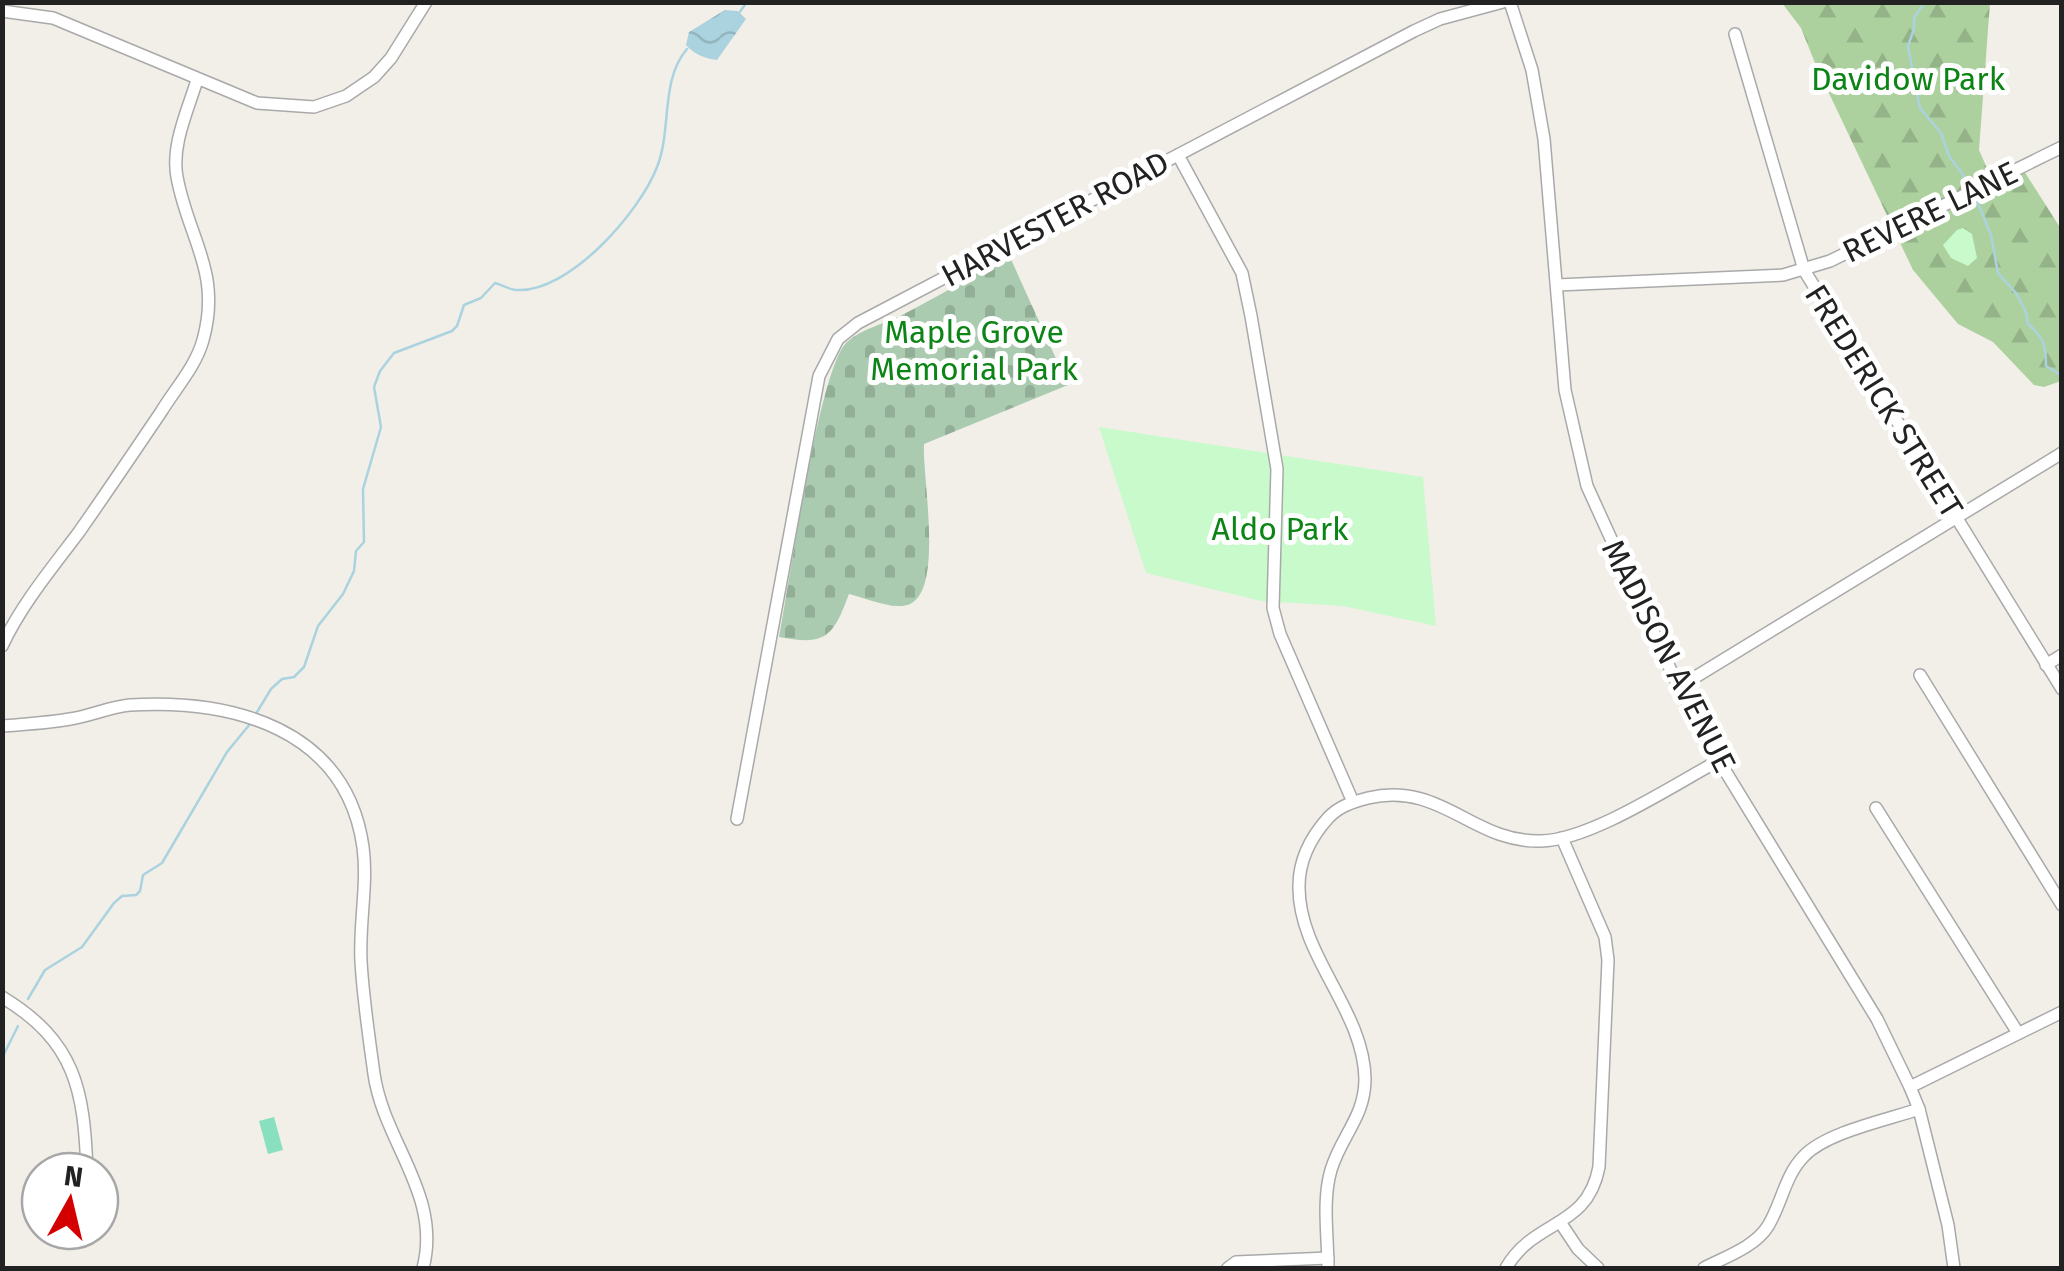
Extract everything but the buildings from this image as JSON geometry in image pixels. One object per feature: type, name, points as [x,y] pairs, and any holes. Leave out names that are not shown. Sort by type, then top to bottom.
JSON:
[{"type":"street","points":[[2,10],[53,18],[257,103],[314,108],[346,96],[374,77],[426,2]]},
{"type":"street","name":"HARVESTER ROAD","points":[[737,819],[820,376],[838,339],[858,323],[1414,31],[1440,19],[1507,2]]},
{"type":"street","name":"MADISON AVENUE","points":[[1507,2],[1532,70],[1544,139],[1566,404],[1587,486],[1679,687],[1877,1019],[1910,1087],[1948,1226],[1954,1268]]},
{"type":"street","name":"FREDERICK STREET","points":[[1735,34],[1804,270],[2062,690]]},
{"type":"street","points":[[2,646],[18,616],[107,493],[192,365],[203,340],[208,296],[206,263],[177,177],[176,156],[198,80]]},
{"type":"street","name":"REVERE LANE","points":[[1558,286],[1783,275],[1804,270],[1830,262],[2062,147]]},
{"type":"street","points":[[1178,155],[1242,273],[1277,469],[1273,608],[1280,634],[1353,802]]},
{"type":"street","points":[[1679,687],[2062,452]]},
{"type":"street","points":[[2046,664],[2062,655]]},
{"type":"street","points":[[1920,675],[2062,905]]},
{"type":"street","points":[[2,726],[72,719],[126,705],[213,709],[246,715],[294,737],[314,752],[338,782],[358,827],[364,870],[361,959],[374,1076],[427,1217],[428,1249],[423,1268]]},
{"type":"street","points":[[1228,1268],[1236,1262],[1328,1263],[1328,1186],[1332,1168],[1356,1123],[1365,1084],[1364,1063],[1300,909],[1301,866],[1312,840],[1334,812],[1353,802],[1400,794],[1440,803],[1491,832],[1542,841],[1589,829],[1720,760]]},
{"type":"street","points":[[1876,808],[2018,1033]]},
{"type":"street","points":[[1506,1268],[1524,1244],[1587,1202],[1599,1167],[1609,988],[1605,937],[1562,838]]},
{"type":"street","points":[[2,998],[45,1030],[71,1064],[84,1114],[85,1151]]},
{"type":"street","points":[[1910,1087],[2062,1012]]},
{"type":"street","points":[[1704,1268],[1749,1245],[1767,1229],[1790,1174],[1820,1143],[1919,1109]]},
{"type":"street","points":[[1560,1222],[1578,1249],[1598,1268]]},
{"type":"green space","name":"Davidow Park","points":[[1782,3],[1990,3],[1979,150],[1994,184],[2024,171],[2061,229],[2061,381],[2044,387],[2034,385],[1993,342],[1958,324],[1913,270],[1801,28]]},
{"type":"green space","points":[[1963,228],[1972,234],[1977,258],[1968,266],[1951,258],[1943,245]]},
{"type":"green space","name":"Maple Grove Memorial Park","points":[[1009,255],[1068,385],[924,444],[929,555],[920,594],[910,604],[888,605],[849,594],[838,620],[826,635],[808,640],[779,637],[816,433],[836,360],[853,337],[915,308]]},
{"type":"green space","name":"Aldo Park","points":[[1099,427],[1423,477],[1436,626],[1343,606],[1261,601],[1146,573]]},
{"type":"green space","points":[[274,1117],[283,1150],[268,1154],[259,1121]]},
{"type":"water","points":[[725,10],[737,11],[746,19],[717,60],[700,56],[686,45],[689,32]]},
{"type":"waterway","points":[[739,13],[747,2]]},
{"type":"waterway","points":[[1925,2],[1914,18],[1908,46],[1920,108],[1941,133],[1949,156],[1967,180]]},
{"type":"waterway","points":[[254,717],[271,689],[304,667],[318,626],[343,594],[354,571],[356,551],[364,542],[363,489],[381,427],[374,387],[380,371],[394,353],[452,331],[464,305],[481,298],[495,283],[514,290],[537,287],[580,264],[600,246],[635,206],[657,167],[673,75],[687,49]]},
{"type":"waterway","points":[[1978,203],[1991,235],[1998,273],[2016,293],[2028,324],[2041,338],[2046,366],[2062,376]]},
{"type":"waterway","points":[[28,999],[45,970],[82,947],[114,903],[122,896],[140,891],[143,875],[162,863],[227,752],[250,724]]},
{"type":"waterway","points":[[2,1081],[4,1054],[18,1026]]}]
